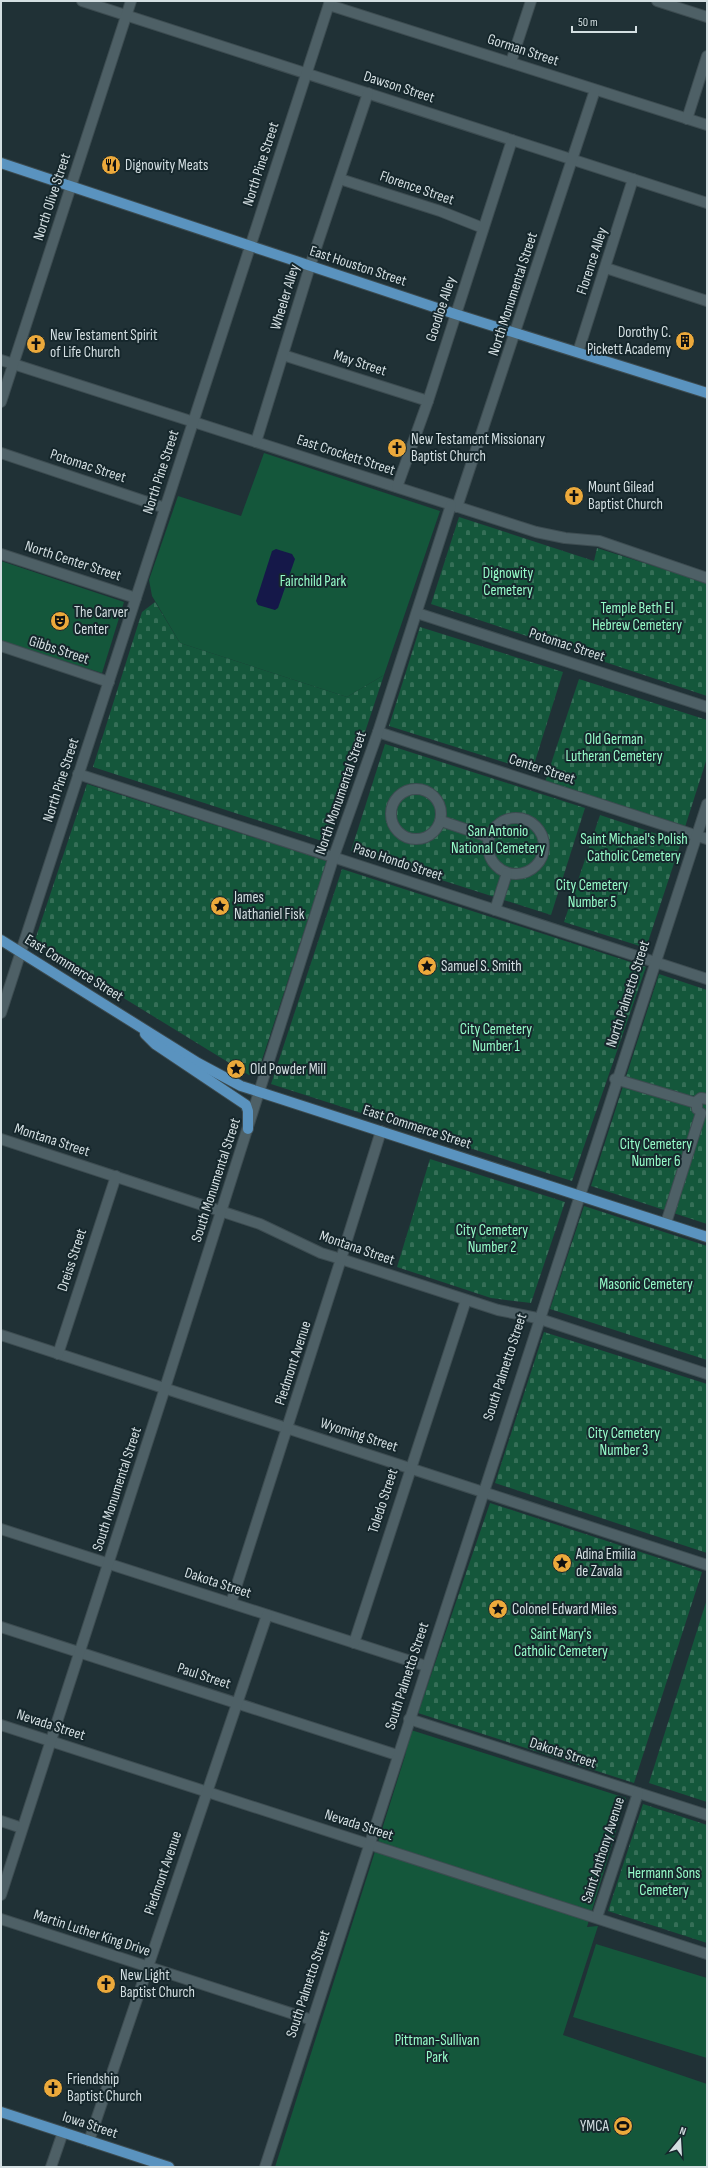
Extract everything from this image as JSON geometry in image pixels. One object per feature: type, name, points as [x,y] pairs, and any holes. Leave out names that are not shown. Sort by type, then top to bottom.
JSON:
[{"type":"main road","name":"East Houston Street","points":[[1,164],[455,314],[707,394]]},
{"type":"main road","name":"East Commerce Street","points":[[1,940],[220,1076],[260,1092],[707,1237]]},
{"type":"main road","name":"East Commerce Street","points":[[130,1020],[155,1044],[246,1105],[248,1111],[248,1129]]},
{"type":"main road","name":"Iowa Street","points":[[1,2112],[169,2167]]},
{"type":"street","name":"Dawson Street","points":[[82,1],[707,203]]},
{"type":"street","name":"North Olive Street","points":[[1,402],[131,1]]},
{"type":"street","points":[[511,62],[531,1]]},
{"type":"street","points":[[657,1],[707,17]]},
{"type":"street","name":"Gorman Street","points":[[330,3],[707,125]]},
{"type":"street","name":"North Pine Street","points":[[1,1013],[330,3]]},
{"type":"street","points":[[687,119],[707,56]]},
{"type":"street","name":"North Monumental Street","points":[[260,1092],[334,856],[378,732],[454,506],[516,333],[595,90]]},
{"type":"street","name":"Wheeler Alley","points":[[256,442],[310,266],[368,93]]},
{"type":"street","name":"Goodloe Alley","points":[[397,487],[428,401],[512,140]]},
{"type":"street","name":"Florence Street","points":[[340,179],[440,211],[483,228]]},
{"type":"street","name":"Florence Alley","points":[[578,352],[606,268],[633,179]]},
{"type":"street","points":[[606,268],[707,301]]},
{"type":"street","name":"May Street","points":[[284,354],[428,401]]},
{"type":"street","name":"East Crockett Street","points":[[1,360],[546,535],[599,541],[707,578]]},
{"type":"street","name":"Potomac Street","points":[[1,453],[165,508]]},
{"type":"street","name":"North Center Street","points":[[1,554],[136,598]]},
{"type":"street","name":"Potomac Street","points":[[417,613],[707,707]]},
{"type":"street","name":"Gibbs Street","points":[[1,646],[109,682]]},
{"type":"street","name":"Center Street","points":[[378,732],[707,838]]},
{"type":"street","name":"Paso Hondo Street","points":[[78,774],[334,856],[707,980]]},
{"type":"street","points":[[415,788],[423,790],[430,793],[438,802],[442,813],[441,821],[432,834],[425,837],[410,838],[397,830],[393,823],[392,808],[400,794],[415,788]]},
{"type":"street","name":"North Palmetto Street","points":[[577,1194],[707,804]]},
{"type":"street","points":[[516,818],[531,823],[540,834],[544,848],[539,862],[534,867],[521,874],[507,873],[495,865],[490,859],[488,844],[489,837],[499,823],[516,818]]},
{"type":"street","points":[[441,821],[489,837]]},
{"type":"street","points":[[495,910],[507,873]]},
{"type":"street","points":[[615,1079],[696,1103]]},
{"type":"street","name":"South Monumental Street","points":[[1,1895],[166,1388],[260,1092]]},
{"type":"street","points":[[666,1224],[704,1113],[696,1109],[696,1103],[701,1098],[707,1099]]},
{"type":"street","name":"Piedmont Avenue","points":[[231,1603],[288,1427],[380,1131]]},
{"type":"street","name":"Montana Street","points":[[1,1139],[222,1210],[260,1224],[321,1252],[341,1259],[466,1300],[537,1318],[707,1374]]},
{"type":"street","name":"Dreiss Street","points":[[58,1354],[116,1176]]},
{"type":"street","name":"South Palmetto Street","points":[[265,2167],[577,1194]]},
{"type":"street","name":"Toledo Street","points":[[354,1643],[410,1467],[466,1300]]},
{"type":"street","name":"Wyoming Street","points":[[1,1335],[288,1427],[707,1565]]},
{"type":"street","name":"Dakota Street","points":[[1,1529],[426,1666]]},
{"type":"street","name":"Piedmont Avenue","points":[[89,2141],[206,1791],[238,1703],[267,1615]]},
{"type":"street","name":"Paul Street","points":[[1,1627],[397,1755]]},
{"type":"street","name":"Dakota Street","points":[[409,1719],[707,1815]]},
{"type":"street","name":"Nevada Street","points":[[1,1725],[597,1917],[707,1954]]},
{"type":"street","name":"Saint Anthony Avenue","points":[[597,1917],[638,1793]]},
{"type":"street","points":[[1,1821],[22,1828]]},
{"type":"street","name":"Martin Luther King Drive","points":[[1,1919],[312,2020]]},
{"type":"street","points":[[51,2167],[63,2132]]},
{"type":"green space","name":"Fairchild Park","points":[[264,453],[440,511],[384,675],[347,697],[180,643],[152,596],[149,580],[178,496],[241,516]]},
{"type":"green space","points":[[459,517],[594,561],[597,548],[707,583],[707,696],[431,604]]},
{"type":"green space","name":"The Carver Center","points":[[1,561],[124,602],[102,673],[1,641]]},
{"type":"green space","points":[[155,602],[180,643],[347,697],[384,675],[328,843],[93,767],[142,612]]},
{"type":"green space","name":"Old German Lutheran Cemetery","points":[[420,627],[563,672],[532,771],[389,726]]},
{"type":"green space","name":"Old German Lutheran Cemetery","points":[[579,679],[707,720],[707,758],[685,827],[545,782]]},
{"type":"green space","name":"San Antonio National Cemetery","points":[[385,744],[585,808],[551,915],[351,851]]},
{"type":"green space","points":[[87,784],[327,861],[259,1069],[249,1075],[34,943]]},
{"type":"green space","points":[[600,815],[681,842],[646,948],[564,922]]},
{"type":"green space","name":"City Cemetery Number 1","points":[[342,869],[646,967],[572,1181],[271,1084]]},
{"type":"green space","name":"City Cemetery Number 6","points":[[659,974],[707,990],[707,1224],[591,1186]]},
{"type":"green space","name":"City Cemetery Number 2","points":[[430,1159],[565,1202],[531,1303],[491,1298],[397,1267]]},
{"type":"green space","name":"Masonic Cemetery","points":[[584,1206],[707,1246],[707,1360],[550,1309]]},
{"type":"green space","name":"City Cemetery Number 3","points":[[544,1332],[707,1384],[707,1553],[495,1483]]},
{"type":"green space","name":"Saint Mary's Catholic Cemetery","points":[[490,1503],[702,1572],[634,1783],[418,1713]]},
{"type":"green space","points":[[707,1599],[707,1802],[649,1783]]},
{"type":"green space","name":"Pittman-Sullivan Park","points":[[411,1730],[626,1798],[587,1927],[598,1926],[563,2035],[707,2084],[707,2167],[275,2167],[405,1756]]},
{"type":"green space","name":"Hermann Sons Cemetery","points":[[643,1804],[707,1825],[707,1943],[608,1911]]},
{"type":"green space","points":[[596,1944],[707,1978],[707,2058],[573,2017]]},
{"type":"shaded area","points":[[276,549],[292,554],[295,559],[278,608],[275,610],[258,605],[256,601],[272,551]]},
{"type":"place","name":"Dignowity Meats","points":[[111,165]]},
{"type":"place","name":"Dorothy C. Pickett Academy","points":[[685,341]]},
{"type":"place","name":"New Testament Spirit of Life Church","points":[[36,344]]},
{"type":"place","name":"New Testament Missionary Baptist Church","points":[[397,448]]},
{"type":"place","name":"Mount Gilead Baptist Church","points":[[574,496]]},
{"type":"place","name":"The Carver Center","points":[[60,621]]},
{"type":"place","name":"James Nathaniel Fisk","points":[[220,906]]},
{"type":"place","name":"Samuel S. Smith","points":[[427,966]]},
{"type":"place","name":"Old Powder Mill","points":[[236,1069]]},
{"type":"place","name":"Adina Emilia de Zavala","points":[[562,1563]]},
{"type":"place","name":"Colonel Edward Miles","points":[[498,1609]]},
{"type":"place","name":"New Light Baptist Church","points":[[106,1984]]},
{"type":"place","name":"Friendship Baptist Church","points":[[53,2088]]},
{"type":"place","name":"YMCA","points":[[623,2126]]},
{"type":"park label","name":"Dignowity Cemetery","points":[[508,582]]},
{"type":"park label","name":"Temple Beth El Hebrew Cemetery","points":[[637,616]]},
{"type":"park label","name":"Saint Michael's Polish Catholic Cemetery","points":[[634,848]]},
{"type":"park label","name":"City Cemetery Number 5","points":[[592,894]]}]
